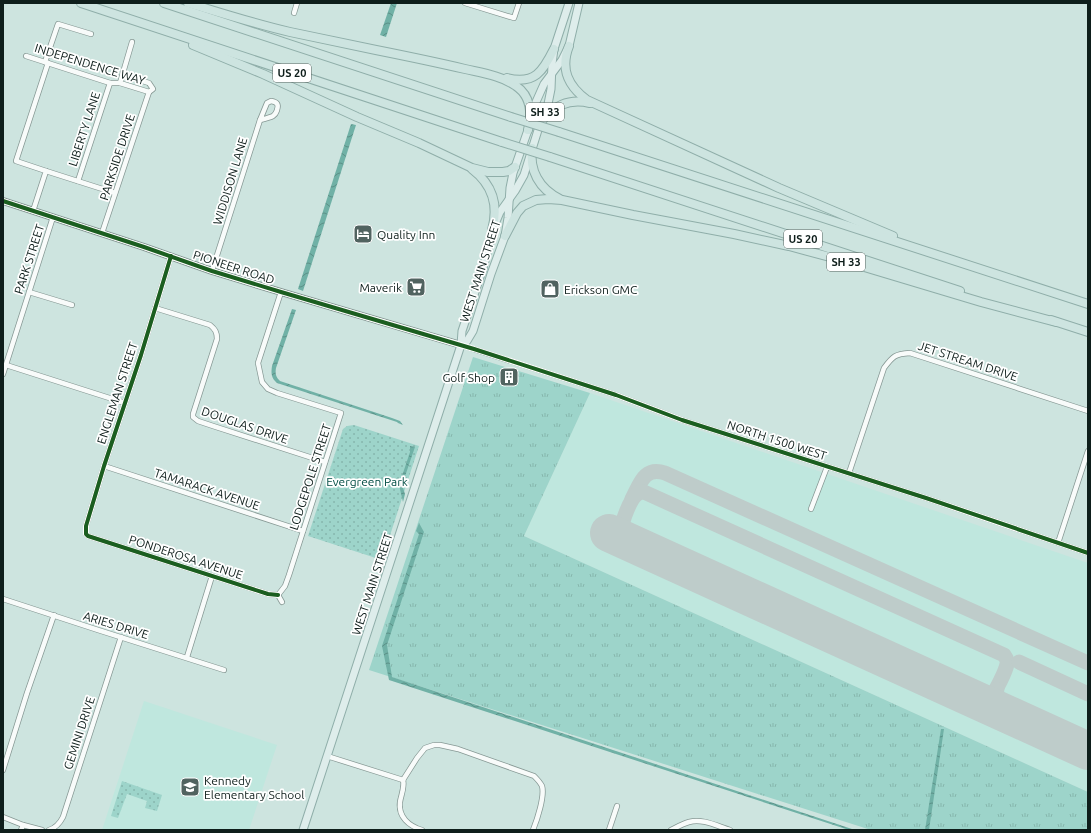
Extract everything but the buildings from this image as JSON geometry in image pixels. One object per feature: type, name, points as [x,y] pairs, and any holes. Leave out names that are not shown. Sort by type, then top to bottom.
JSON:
[{"type":"highway","name":"US 20","points":[[81,3],[502,142],[1088,332]]},
{"type":"highway","name":"US 20","points":[[164,3],[1088,304]]},
{"type":"highway","points":[[188,3],[290,32],[516,80],[530,78],[542,70],[554,49]]},
{"type":"highway","points":[[123,18],[263,74],[357,117],[480,170],[506,172],[515,167]]},
{"type":"highway","name":"SH 33","points":[[569,46],[565,62],[568,79],[577,92],[593,104],[779,188],[945,258]]},
{"type":"highway","points":[[488,74],[513,84],[525,95],[529,104],[530,114],[528,130]]},
{"type":"highway","points":[[540,123],[552,110],[562,104],[575,101],[593,104]]},
{"type":"highway","name":"SH 33","points":[[532,148],[531,158],[533,168],[541,186],[552,195],[569,202],[789,246],[974,300],[1056,322]]},
{"type":"highway","points":[[465,164],[482,178],[493,196],[495,217],[492,230]]},
{"type":"highway","points":[[505,236],[517,213],[528,203],[536,200],[548,199],[569,202]]},
{"type":"main road","name":"WEST MAIN STREET","points":[[303,830],[461,345],[462,331],[483,268],[492,230],[500,212],[516,191],[522,178],[549,96],[554,49],[570,3]]},
{"type":"main road","name":"WEST MAIN STREET","points":[[461,345],[467,341],[473,331],[505,236],[511,180],[538,96],[544,84],[562,60],[569,46],[579,3]]},
{"type":"street","points":[[294,13],[297,3]]},
{"type":"street","points":[[465,3],[514,18],[518,3]]},
{"type":"street","points":[[91,34],[58,24],[16,161],[115,193]]},
{"type":"street","points":[[120,83],[132,42]]},
{"type":"street","name":"INDEPENDENCE WAY","points":[[26,56],[110,83],[120,83],[151,91],[149,83],[123,75]]},
{"type":"street","name":"LIBERTY LANE","points":[[78,181],[110,83]]},
{"type":"street","name":"PARKSIDE DRIVE","points":[[102,233],[151,91]]},
{"type":"street","name":"WIDDISON LANE","points":[[212,271],[260,120],[267,102],[276,101],[278,106],[276,113],[260,120]]},
{"type":"street","points":[[33,211],[46,171]]},
{"type":"street","name":"PIONEER ROAD","points":[[3,201],[171,256],[212,271],[461,345]]},
{"type":"street","name":"PARK STREET","points":[[3,374],[53,217]]},
{"type":"street","name":"ENGLEMAN STREET","points":[[88,536],[85,530],[86,526],[104,466],[156,308],[171,256]]},
{"type":"street","points":[[29,292],[72,305]]},
{"type":"street","name":"LODGEPOLE STREET","points":[[278,595],[285,586],[342,413],[277,393],[268,389],[262,382],[258,363],[281,292]]},
{"type":"street","name":"DOUGLAS DRIVE","points":[[156,308],[210,325],[215,329],[217,334],[217,339],[193,417],[213,426],[325,462]]},
{"type":"street","name":"NORTH 1500 WEST","points":[[461,345],[616,395],[682,420],[926,498],[1088,554]]},
{"type":"street","name":"JET STREAM DRIVE","points":[[849,473],[884,368],[890,360],[899,354],[910,352],[1088,411]]},
{"type":"street","points":[[6,365],[125,403]]},
{"type":"street","points":[[1058,543],[1088,452]]},
{"type":"street","name":"TAMARACK AVENUE","points":[[104,466],[303,531]]},
{"type":"street","points":[[811,509],[827,466]]},
{"type":"street","name":"PONDEROSA AVENUE","points":[[88,536],[268,594],[278,595]]},
{"type":"street","points":[[187,657],[212,576]]},
{"type":"street","points":[[278,595],[282,602]]},
{"type":"street","name":"ARIES DRIVE","points":[[3,599],[224,670]]},
{"type":"street","points":[[3,770],[54,615]]},
{"type":"street","name":"GEMINI DRIVE","points":[[49,830],[63,817],[121,637]]},
{"type":"street","points":[[422,830],[409,824],[404,820],[401,814],[400,804],[404,784],[403,780],[425,748],[434,745],[445,746],[534,776],[542,786],[543,790],[538,817],[533,830]]},
{"type":"street","points":[[327,756],[403,780]]},
{"type":"street","points":[[609,830],[617,806]]},
{"type":"street","points":[[3,817],[23,825],[42,830]]},
{"type":"street","points":[[671,830],[690,821],[697,821],[730,830]]},
{"type":"street","points":[[21,830],[23,825]]},
{"type":"shaded area","points":[[590,393],[1088,563],[1088,792],[524,536]]},
{"type":"shaded area","name":"Kennedy Elementary School","points":[[144,701],[277,745],[249,830],[102,830]]},
{"type":"green space","points":[[473,357],[590,393],[524,536],[1088,792],[1088,830],[871,830],[369,670]]},
{"type":"green space","name":"Evergreen Park","points":[[354,425],[419,446],[382,560],[308,536],[343,429],[347,426]]},
{"type":"green space","points":[[122,781],[162,795],[157,811],[145,808],[147,801],[127,794],[118,818],[111,816]]},
{"type":"water","points":[[391,3],[397,3],[386,37],[380,35]]},
{"type":"water","points":[[351,124],[356,125],[303,291],[298,289]]},
{"type":"water","points":[[292,309],[296,310],[276,368],[276,375],[280,381],[392,418],[400,421],[403,425],[277,383],[275,381],[272,375],[272,366]]},
{"type":"water","points":[[410,446],[415,447],[402,485],[405,494],[403,502],[399,485],[410,452]]},
{"type":"water","points":[[419,523],[424,532],[387,645],[392,677],[855,830],[849,830],[389,680],[382,646],[419,534],[416,531]]},
{"type":"water","points":[[941,729],[944,729],[929,830],[925,830]]},
{"type":"taxiway","points":[[632,499],[640,482],[647,474],[658,471],[665,473],[1088,663]]},
{"type":"taxiway","points":[[629,542],[622,530],[623,521],[629,506],[636,495],[644,492],[1004,655],[1007,660],[1007,664],[1003,676],[993,693],[987,697],[973,699]]},
{"type":"taxiway","points":[[1019,662],[1088,694]]},
{"type":"taxiway","points":[[997,689],[996,700],[1001,709],[1007,714]]},
{"type":"runway","points":[[609,533],[1088,751]]},
{"type":"cycle path","points":[[3,201],[212,271],[474,349],[616,395],[682,420],[926,498],[1088,553]]},
{"type":"cycle path","points":[[171,256],[141,355],[104,466],[86,526],[86,534],[88,536],[268,594],[278,595]]},
{"type":"place","name":"Quality Inn","points":[[363,234]]},
{"type":"place","name":"Maverik","points":[[416,287]]},
{"type":"place","name":"Erickson GMC","points":[[550,289]]},
{"type":"place","name":"Golf Shop","points":[[509,377]]},
{"type":"place","name":"Kennedy Elementary School","points":[[190,787]]}]
